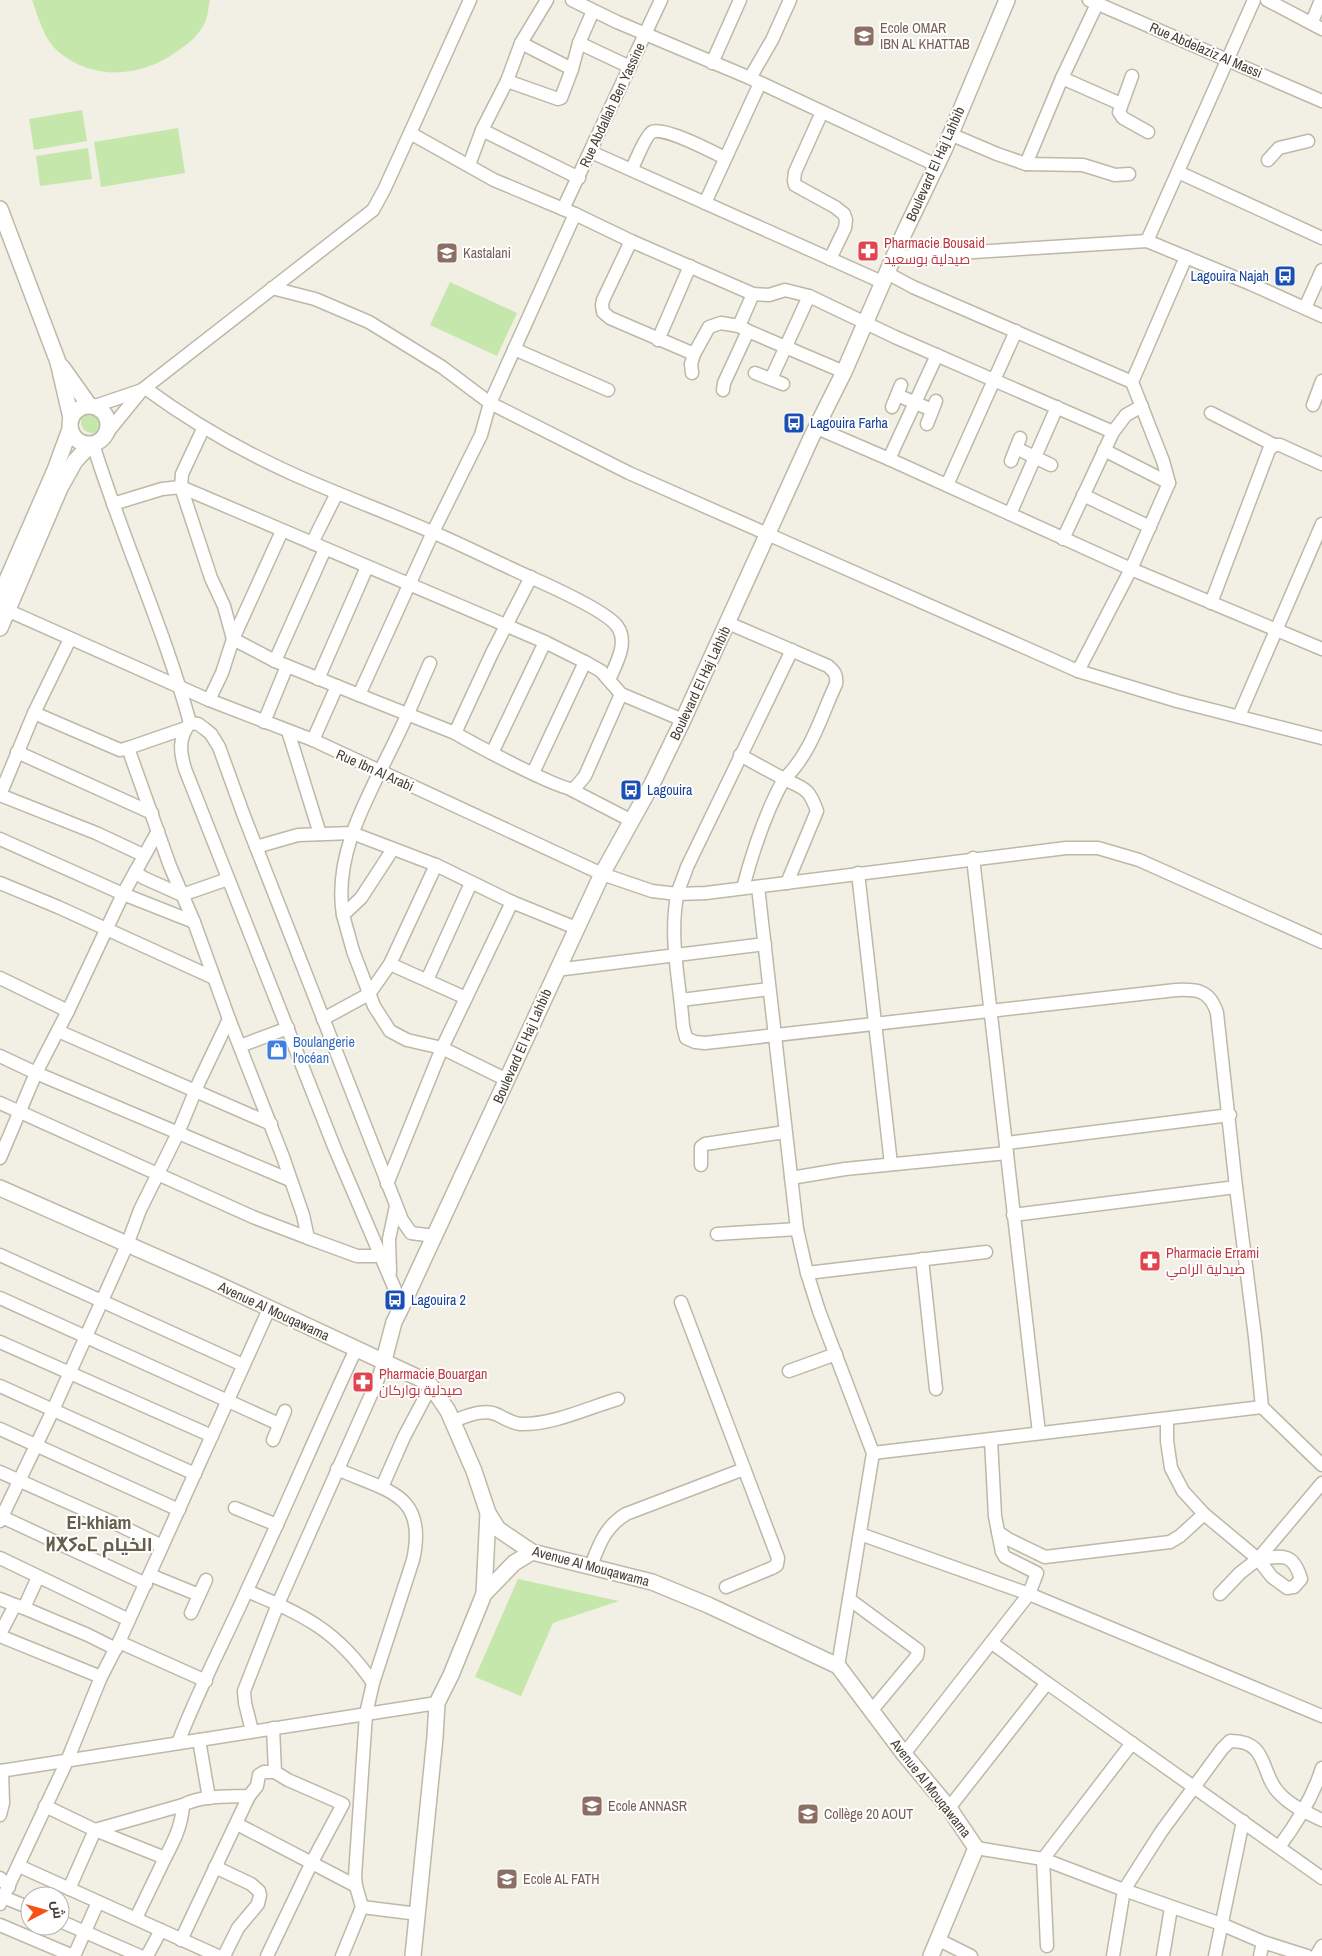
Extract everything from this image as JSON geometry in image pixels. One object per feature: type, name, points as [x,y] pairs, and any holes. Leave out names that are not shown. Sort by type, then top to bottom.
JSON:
[{"type":"street","points":[[0,628],[4,609],[60,488],[76,461],[91,444],[103,439],[143,389],[359,222],[377,205],[470,0]]},
{"type":"street","points":[[469,165],[482,130],[507,81],[521,43],[547,0]]},
{"type":"street","points":[[572,0],[936,164]]},
{"type":"street","name":"Rue Abdallah Ben Yassine","points":[[359,695],[433,532],[478,441],[490,403],[514,349],[569,211],[579,178],[661,0]]},
{"type":"street","points":[[712,63],[740,0]]},
{"type":"street","points":[[705,203],[790,0]]},
{"type":"street","name":"Boulevard El Haj Lahbib","points":[[384,1360],[394,1322],[556,970],[602,874],[632,821],[684,720],[816,428],[866,324],[884,278],[950,134],[1007,0]]},
{"type":"street","points":[[1147,241],[1254,0]]},
{"type":"street","points":[[1267,0],[1317,26],[1321,0]]},
{"type":"street","points":[[1026,164],[1093,2]]},
{"type":"street","name":"Rue Abdelaziz Al Massi","points":[[1093,2],[1322,101]]},
{"type":"street","points":[[507,81],[558,99],[560,98],[572,68],[579,43],[593,10]]},
{"type":"street","points":[[521,43],[572,68]]},
{"type":"street","points":[[579,43],[630,67]]},
{"type":"street","points":[[1132,76],[1119,112],[1120,115],[1148,132]]},
{"type":"street","points":[[1062,78],[1121,104]]},
{"type":"street","points":[[822,112],[795,172],[794,181],[796,185],[841,210],[844,214],[846,220],[845,228],[830,259]]},
{"type":"street","points":[[482,130],[579,178]]},
{"type":"street","points":[[632,169],[649,134],[657,131],[670,134],[725,158]]},
{"type":"street","points":[[410,133],[494,180],[569,211],[631,241],[753,294],[769,295],[785,290],[809,296],[937,356],[1113,432]]},
{"type":"street","points":[[950,134],[1026,164],[1083,165],[1115,175],[1124,176],[1129,174]]},
{"type":"street","points":[[1268,160],[1279,148],[1308,141]]},
{"type":"street","points":[[591,152],[830,259],[913,287],[1132,382],[1163,461],[1169,483],[1131,569],[1078,670]]},
{"type":"street","points":[[1178,172],[1322,238]]},
{"type":"street","points":[[0,208],[58,362],[70,424],[77,440],[91,444]]},
{"type":"street","points":[[631,241],[602,305],[603,312],[610,318],[694,354]]},
{"type":"street","points":[[894,257],[1147,241],[1186,256],[1322,316]]},
{"type":"street","points":[[1132,382],[1186,256]]},
{"type":"street","points":[[658,340],[690,266]]},
{"type":"street","points":[[1305,308],[1322,270]]},
{"type":"street","points":[[272,288],[315,299],[368,322],[442,368],[490,403],[637,477],[768,536],[1078,670],[1177,701],[1322,738]]},
{"type":"street","points":[[723,390],[753,294]]},
{"type":"street","points":[[755,373],[777,382],[785,346],[809,296]]},
{"type":"street","points":[[692,373],[690,364],[709,327],[721,323],[743,328],[844,372]]},
{"type":"street","points":[[947,485],[1016,331]]},
{"type":"street","points":[[514,349],[608,390]]},
{"type":"street","points":[[889,459],[937,356]]},
{"type":"street","points":[[58,362],[92,406],[101,409],[108,420],[107,432]]},
{"type":"street","points":[[1313,405],[1322,381]]},
{"type":"street","points":[[0,596],[55,470],[70,424],[78,409],[143,389]]},
{"type":"street","points":[[143,389],[203,429],[246,452],[336,493],[433,532],[580,601],[617,626],[622,639],[620,654],[610,680]]},
{"type":"street","points":[[897,396],[914,404],[934,406],[927,424]]},
{"type":"street","points":[[1063,538],[1113,432],[1126,415],[1142,406]]},
{"type":"street","points":[[1010,514],[1057,407]]},
{"type":"street","points":[[1211,413],[1274,445],[1280,445],[1322,464]]},
{"type":"street","points":[[816,428],[889,459],[1131,569],[1322,649]]},
{"type":"street","points":[[203,429],[182,474],[181,487],[211,578],[224,606],[233,639],[275,661],[455,733],[632,821]]},
{"type":"street","points":[[1011,461],[1018,443],[1034,457],[1051,465]]},
{"type":"street","points":[[91,444],[180,686],[188,726],[180,747],[185,769],[265,976],[288,1028],[335,1149],[401,1308]]},
{"type":"street","points":[[1210,603],[1269,450],[1274,445]]},
{"type":"street","points":[[1104,450],[1169,483]]},
{"type":"street","points":[[113,504],[162,489],[181,487],[545,642],[601,671],[621,694],[684,720]]},
{"type":"street","points":[[312,543],[336,493]]},
{"type":"street","points":[[1084,495],[1150,527]]},
{"type":"street","points":[[1239,716],[1277,630],[1318,546],[1322,524]]},
{"type":"street","points":[[209,700],[222,673],[233,639],[282,531]]},
{"type":"street","points":[[275,661],[325,549]]},
{"type":"street","points":[[318,679],[367,567]]},
{"type":"street","points":[[455,733],[492,653],[531,577]]},
{"type":"street","name":"Rue Ibn Al Arabi","points":[[4,609],[209,700],[313,740],[602,874],[652,891],[677,894],[743,888],[973,858],[1074,847],[1098,848],[1115,852],[1178,876],[1322,942]]},
{"type":"street","points":[[728,623],[828,666],[836,673],[837,678],[805,752],[797,765],[784,779],[770,805],[758,837],[743,888]]},
{"type":"street","points":[[70,639],[34,714],[0,795],[144,854]]},
{"type":"street","points":[[492,753],[545,642]]},
{"type":"street","points":[[792,650],[687,867],[677,894],[674,922],[675,956],[686,1038],[695,1042],[705,1043],[1176,990],[1203,992],[1212,999],[1217,1012],[1262,1407],[1322,1465]]},
{"type":"street","points":[[533,773],[585,662]]},
{"type":"street","points":[[430,663],[352,833],[342,876],[340,895],[343,915],[353,951],[369,994],[374,1006],[390,1031],[407,1040],[442,1048],[507,1080]]},
{"type":"street","points":[[264,722],[288,666]]},
{"type":"street","points":[[313,740],[337,686]]},
{"type":"street","points":[[570,790],[578,786],[584,776],[621,694]]},
{"type":"street","points":[[34,714],[120,750],[198,724],[216,740],[396,1206],[409,1232],[418,1235],[434,1236]]},
{"type":"street","points":[[288,731],[320,834]]},
{"type":"street","points":[[128,748],[194,922],[228,1019],[271,1124],[303,1216],[308,1238]]},
{"type":"street","points":[[17,752],[152,813]]},
{"type":"street","points":[[740,756],[804,789],[812,796],[817,812],[787,883]]},
{"type":"street","points":[[0,1158],[36,1073],[68,1011],[123,894],[158,831]]},
{"type":"street","points":[[256,847],[298,835],[352,833],[436,865],[512,902],[576,928]]},
{"type":"street","points":[[0,839],[123,894],[194,922]]},
{"type":"street","points":[[343,915],[365,893],[393,849]]},
{"type":"street","points":[[973,858],[1013,1215],[1040,1434]]},
{"type":"street","points":[[323,1019],[369,994],[390,964],[436,865]]},
{"type":"street","points":[[135,872],[144,878],[182,894],[228,879]]},
{"type":"street","points":[[858,873],[891,1164]]},
{"type":"street","points":[[0,883],[58,907],[214,978]]},
{"type":"street","points":[[427,980],[471,883]]},
{"type":"street","points":[[758,886],[797,1229],[807,1273],[873,1453],[838,1666]]},
{"type":"street","points":[[387,1184],[442,1048],[512,902]]},
{"type":"street","points":[[556,970],[765,944]]},
{"type":"street","points":[[390,964],[466,998]]},
{"type":"street","points":[[0,978],[68,1011]]},
{"type":"street","points":[[681,1000],[769,989]]},
{"type":"street","points":[[199,1595],[148,1579],[1,1518],[53,1410],[127,1245],[140,1210],[178,1133],[228,1019]]},
{"type":"street","points":[[240,1046],[288,1028]]},
{"type":"street","points":[[58,1031],[271,1124]]},
{"type":"street","points":[[0,1056],[290,1180]]},
{"type":"street","points":[[0,1103],[253,1217],[357,1256],[380,1256]]},
{"type":"street","points":[[791,1178],[1230,1115]]},
{"type":"street","points":[[701,1164],[701,1147],[705,1144],[785,1132]]},
{"type":"street","points":[[1013,1215],[1236,1187]]},
{"type":"street","name":"Avenue Al Mouqawama","points":[[0,1188],[212,1282],[421,1378],[441,1398],[453,1421],[474,1471],[488,1513],[498,1529],[532,1552],[652,1582],[708,1605],[838,1666],[904,1754],[949,1808],[976,1848]]},
{"type":"street","points":[[390,1280],[389,1239],[396,1206]]},
{"type":"street","points":[[717,1234],[797,1229]]},
{"type":"street","points":[[807,1273],[986,1252]]},
{"type":"street","points":[[0,1255],[243,1365]]},
{"type":"street","points":[[922,1259],[936,1389]]},
{"type":"street","points":[[0,1298],[279,1424]]},
{"type":"street","points":[[682,1302],[778,1558],[777,1565],[726,1587]]},
{"type":"street","points":[[20,1902],[3,1891],[19,1866],[67,1761],[101,1677],[118,1646],[269,1309]]},
{"type":"street","points":[[0,1342],[212,1436]]},
{"type":"street","points":[[178,1743],[191,1708],[206,1681],[356,1349]]},
{"type":"street","points":[[790,1371],[836,1354]]},
{"type":"street","points":[[252,1731],[244,1691],[278,1604],[378,1379],[384,1360]]},
{"type":"street","points":[[0,1386],[195,1474]]},
{"type":"street","points":[[382,1487],[404,1436],[431,1386]]},
{"type":"street","points":[[453,1421],[475,1413],[491,1412],[519,1424],[546,1421],[618,1399]]},
{"type":"street","points":[[873,1453],[1262,1407]]},
{"type":"street","points":[[273,1440],[285,1411]]},
{"type":"street","points":[[1166,1419],[1171,1468],[1183,1491],[1204,1514],[1258,1559]]},
{"type":"street","points":[[0,1429],[179,1510]]},
{"type":"street","points":[[991,1440],[995,1516],[1002,1552],[1005,1557],[1037,1573]]},
{"type":"street","points":[[337,1469],[382,1487],[400,1497],[408,1505],[417,1531],[417,1544],[408,1579],[373,1683],[366,1714],[359,1793],[356,1886],[362,1907],[342,1956]]},
{"type":"street","points":[[591,1566],[604,1534],[617,1519],[744,1469]]},
{"type":"street","points":[[0,1472],[162,1546]]},
{"type":"street","points":[[1220,1594],[1240,1573],[1258,1559],[1322,1483]]},
{"type":"street","points":[[235,1508],[277,1525]]},
{"type":"street","points":[[414,1956],[437,1703],[451,1675],[484,1594],[488,1513]]},
{"type":"street","points":[[998,1532],[1045,1557],[1062,1556],[1170,1542],[1180,1536],[1204,1514]]},
{"type":"street","points":[[860,1534],[1029,1594],[1322,1716]]},
{"type":"street","points":[[484,1594],[514,1563],[532,1552]]},
{"type":"street","points":[[904,1754],[1029,1594],[1045,1557]]},
{"type":"street","points":[[0,1558],[129,1620]]},
{"type":"street","points":[[38,1577],[0,1635],[101,1677]]},
{"type":"street","points":[[191,1613],[206,1580]]},
{"type":"street","points":[[247,1591],[302,1615],[325,1630],[351,1654],[373,1683]]},
{"type":"street","points":[[0,1599],[206,1681]]},
{"type":"street","points":[[849,1599],[918,1650],[917,1656],[872,1710]]},
{"type":"street","points":[[992,1643],[1322,1878]]},
{"type":"street","points":[[949,1808],[1047,1683]]},
{"type":"street","points":[[0,1815],[3,1803],[1,1771],[437,1703]]},
{"type":"street","points":[[272,1728],[275,1772]]},
{"type":"street","points":[[199,1740],[209,1798]]},
{"type":"street","points":[[1113,1956],[1124,1890],[1161,1832],[1222,1749],[1230,1741],[1240,1741],[1255,1749],[1264,1760],[1271,1783],[1280,1794],[1303,1812],[1322,1820]]},
{"type":"street","points":[[1047,1946],[1043,1858],[1132,1744]]},
{"type":"street","points":[[1279,1847],[1303,1812],[1322,1768]]},
{"type":"street","points":[[181,1940],[214,1866],[249,1796],[255,1789],[259,1775],[264,1772],[275,1772],[288,1780],[343,1804]]},
{"type":"street","points":[[267,1956],[312,1862],[343,1804],[359,1793]]},
{"type":"street","points":[[95,1830],[183,1805],[191,1801],[249,1796]]},
{"type":"street","points":[[136,1918],[178,1831],[183,1814],[183,1805]]},
{"type":"street","points":[[45,1806],[95,1830],[164,1858]]},
{"type":"street","points":[[1215,1956],[1243,1821]]},
{"type":"street","points":[[236,1824],[356,1886]]},
{"type":"street","points":[[70,1887],[95,1830]]},
{"type":"street","points":[[931,1956],[976,1848],[1043,1858],[1171,1908],[1221,1924],[1263,1942],[1307,1956]]},
{"type":"street","points":[[19,1866],[62,1886]]},
{"type":"street","points":[[70,1889],[217,1956],[258,1904],[260,1895],[259,1891],[251,1884],[214,1866]]},
{"type":"street","points":[[0,1925],[59,1953],[74,1956],[98,1902]]},
{"type":"street","points":[[362,1907],[418,1914]]},
{"type":"street","points":[[1163,1956],[1171,1908]]},
{"type":"street","points":[[70,1925],[140,1956]]},
{"type":"street","points":[[147,1956],[161,1930]]},
{"type":"street","points":[[939,1940],[971,1956]]},
{"type":"street","points":[[1260,1956],[1263,1942]]},
{"type":"street","points":[[1316,1956],[1322,1946]]},
{"type":"green space","points":[[32,0],[210,0],[205,23],[188,44],[148,67],[133,71],[103,72],[74,62],[54,48],[46,36]]},
{"type":"green space","points":[[82,110],[87,141],[34,150],[29,119]]},
{"type":"green space","points":[[178,128],[185,173],[101,187],[94,142]]},
{"type":"green space","points":[[88,148],[92,179],[40,186],[36,156]]},
{"type":"green space","points":[[450,282],[517,313],[497,356],[430,325]]},
{"type":"green space","points":[[92,411],[100,414],[103,422],[100,430],[92,433],[84,430],[81,422],[84,414]]},
{"type":"green space","points":[[518,1579],[619,1601],[553,1623],[521,1696],[475,1677]]},
{"type":"place","name":"Ecole OMAR IBN AL KHATTAB","points":[[864,36]]},
{"type":"place","name":"Pharmacie Bousaid صيدلية بوسعيد","points":[[868,251]]},
{"type":"place","name":"Kastalani","points":[[447,253]]},
{"type":"place","name":"Lagouira Najah","points":[[1285,276]]},
{"type":"place","name":"Lagouira Farha","points":[[794,423]]},
{"type":"place","name":"Lagouira","points":[[631,790]]},
{"type":"place","name":"Boulangerie l'océan","points":[[277,1050]]},
{"type":"place","name":"Pharmacie Errami صيدلية الرامي","points":[[1150,1261]]},
{"type":"place","name":"Lagouira 2","points":[[395,1300]]},
{"type":"place","name":"Pharmacie Bouargan صيدلية بواركان","points":[[363,1382]]},
{"type":"place","name":"Ecole ANNASR","points":[[592,1806]]},
{"type":"place","name":"Collège 20 AOUT","points":[[808,1814]]},
{"type":"place","name":"Ecole AL FATH","points":[[507,1879]]},
{"type":"district","name":"El-khiam ⵍⵅⵢⴰⵎ الخيام","points":[[99,1533]]}]
